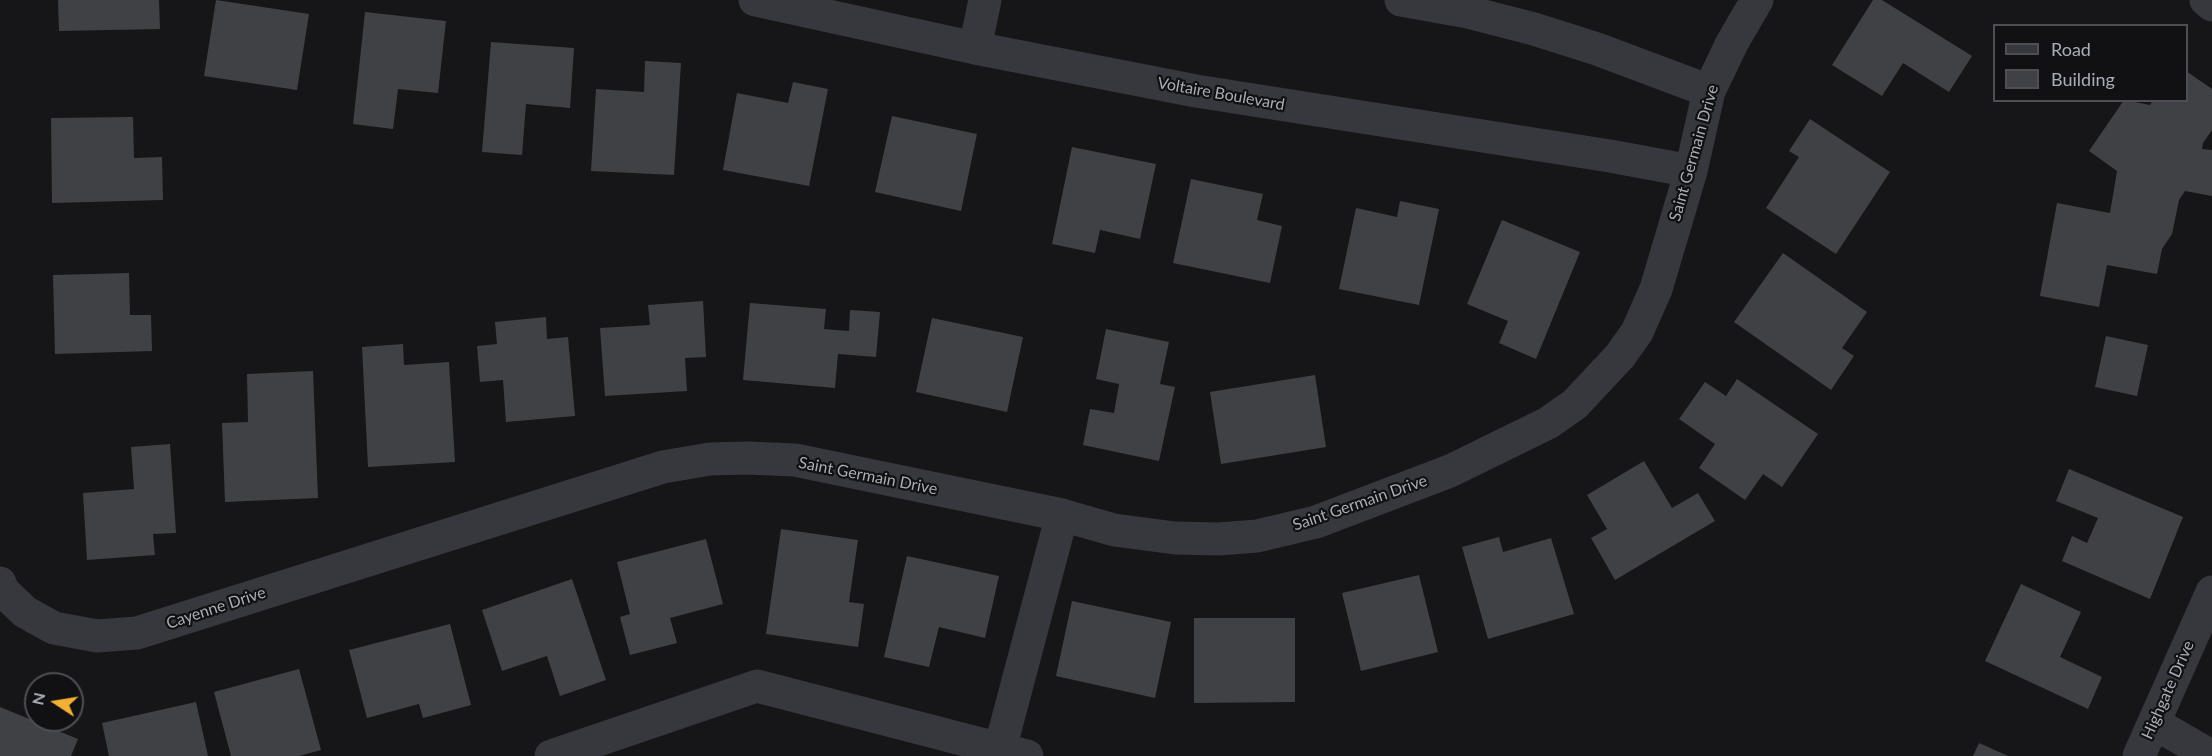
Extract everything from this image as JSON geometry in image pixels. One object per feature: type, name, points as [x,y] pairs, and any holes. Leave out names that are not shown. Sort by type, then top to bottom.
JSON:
[{"type":"street","name":"Voltaire Boulevard","points":[[755,0],[975,48],[1196,91],[1598,154],[1691,171]]},
{"type":"street","points":[[975,48],[985,0]]},
{"type":"street","points":[[1401,0],[1468,12],[1534,29],[1709,91]]},
{"type":"street","name":"Saint Germain Drive","points":[[444,535],[663,467],[710,459],[795,460],[1062,515],[1114,530],[1175,538],[1219,539],[1257,536],[1316,522],[1450,471],[1548,423],[1575,404],[1620,357],[1636,332],[1656,289],[1691,171],[1709,91],[1732,43],[1757,0]]},
{"type":"street","points":[[2206,0],[2212,5]]},
{"type":"street","points":[[551,756],[757,686],[1013,752],[1062,515]]},
{"type":"street","name":"Cayenne Drive","points":[[0,583],[3,591],[24,612],[54,628],[97,636],[137,633],[444,535]]},
{"type":"street","name":"Highgate Drive","points":[[2139,756],[2212,592]]},
{"type":"street","points":[[2154,723],[2211,756]]},
{"type":"building","points":[[58,0],[159,0],[160,29],[59,31]]},
{"type":"building","points":[[216,0],[309,14],[297,90],[204,76]]},
{"type":"building","points":[[1873,0],[1882,0],[1972,56],[1949,92],[1903,63],[1882,96],[1832,65]]},
{"type":"building","points":[[365,12],[446,21],[438,93],[398,89],[393,129],[353,124]]},
{"type":"building","points":[[491,42],[574,48],[570,108],[526,104],[522,155],[482,152]]},
{"type":"building","points":[[645,61],[681,63],[674,175],[591,171],[596,89],[644,92]]},
{"type":"building","points":[[2188,72],[2212,89],[2212,130],[2203,143],[2202,149],[2212,150],[2212,196],[2185,191],[2179,200],[2172,234],[2162,249],[2157,274],[2107,265],[2099,307],[2040,296],[2057,203],[2110,213],[2117,171],[2089,151],[2123,102],[2150,105],[2152,102],[2188,102]]},
{"type":"building","points":[[793,82],[828,89],[809,186],[723,170],[737,93],[788,103]]},
{"type":"building","points":[[892,116],[977,134],[961,211],[875,192]]},
{"type":"building","points":[[133,117],[134,158],[162,157],[163,200],[52,203],[51,118]]},
{"type":"building","points":[[1810,119],[1890,172],[1836,254],[1766,208],[1799,157],[1789,151]]},
{"type":"building","points":[[1072,147],[1156,164],[1140,239],[1100,230],[1095,253],[1052,244]]},
{"type":"building","points":[[1191,179],[1263,194],[1257,220],[1282,226],[1270,283],[1173,263]]},
{"type":"building","points":[[1400,201],[1439,209],[1419,305],[1339,289],[1356,208],[1397,217]]},
{"type":"building","points":[[1502,220],[1580,252],[1536,359],[1499,343],[1508,321],[1467,304]]},
{"type":"building","points":[[1783,253],[1867,312],[1842,348],[1854,356],[1831,390],[1734,322]]},
{"type":"building","points":[[129,273],[130,315],[151,315],[152,351],[55,354],[53,275]]},
{"type":"building","points":[[703,301],[706,357],[685,358],[687,391],[605,396],[600,328],[650,325],[648,305]]},
{"type":"building","points":[[750,303],[826,309],[824,329],[849,331],[850,310],[880,312],[876,357],[838,354],[835,388],[743,380]]},
{"type":"building","points":[[546,317],[547,339],[568,337],[575,416],[506,422],[503,380],[480,382],[477,346],[497,344],[495,322]]},
{"type":"building","points":[[932,318],[1023,337],[1007,412],[916,392]]},
{"type":"building","points":[[1106,329],[1169,342],[1160,384],[1175,387],[1159,461],[1083,445],[1090,409],[1114,413],[1119,384],[1096,379]]},
{"type":"building","points":[[2106,336],[2148,345],[2137,396],[2095,387]]},
{"type":"building","points":[[403,344],[404,365],[449,362],[455,462],[368,467],[362,347]]},
{"type":"building","points":[[313,371],[318,498],[225,502],[222,423],[248,422],[247,374]]},
{"type":"building","points":[[1315,375],[1326,447],[1221,464],[1210,392]]},
{"type":"building","points":[[1737,379],[1818,434],[1782,487],[1763,474],[1745,500],[1699,468],[1715,444],[1679,419],[1705,382],[1726,396]]},
{"type":"building","points":[[170,444],[176,533],[153,534],[155,555],[87,560],[83,493],[134,489],[131,447]]},
{"type":"building","points":[[1644,461],[1672,508],[1698,493],[1715,521],[1615,580],[1591,538],[1607,529],[1587,495]]},
{"type":"building","points":[[2069,469],[2183,517],[2150,599],[2062,561],[2072,536],[2087,543],[2098,518],[2056,501]]},
{"type":"building","points":[[781,529],[858,540],[849,602],[864,604],[858,647],[766,634]]},
{"type":"building","points":[[1499,537],[1503,552],[1551,538],[1574,614],[1488,639],[1462,547]]},
{"type":"building","points":[[706,539],[723,604],[670,618],[677,643],[630,655],[620,617],[630,614],[617,562]]},
{"type":"building","points":[[907,556],[999,576],[985,638],[939,627],[929,667],[884,657]]},
{"type":"building","points":[[1419,575],[1438,652],[1361,671],[1342,593]]},
{"type":"building","points":[[572,579],[606,680],[560,696],[547,656],[502,671],[482,610]]},
{"type":"building","points":[[2021,584],[2081,612],[2060,657],[2102,677],[2088,709],[1985,661]]},
{"type":"building","points":[[1072,601],[1171,622],[1155,698],[1056,676]]},
{"type":"building","points":[[1194,618],[1295,618],[1295,702],[1194,703]]},
{"type":"building","points":[[450,624],[471,705],[423,718],[419,704],[367,718],[349,650]]},
{"type":"building","points":[[299,669],[321,750],[299,756],[231,756],[214,692]]},
{"type":"building","points":[[196,702],[208,756],[109,756],[102,723]]},
{"type":"building","points":[[0,707],[24,717],[24,732],[61,732],[78,739],[71,756],[0,756]]},
{"type":"building","points":[[1979,743],[2008,756],[1973,756]]}]
